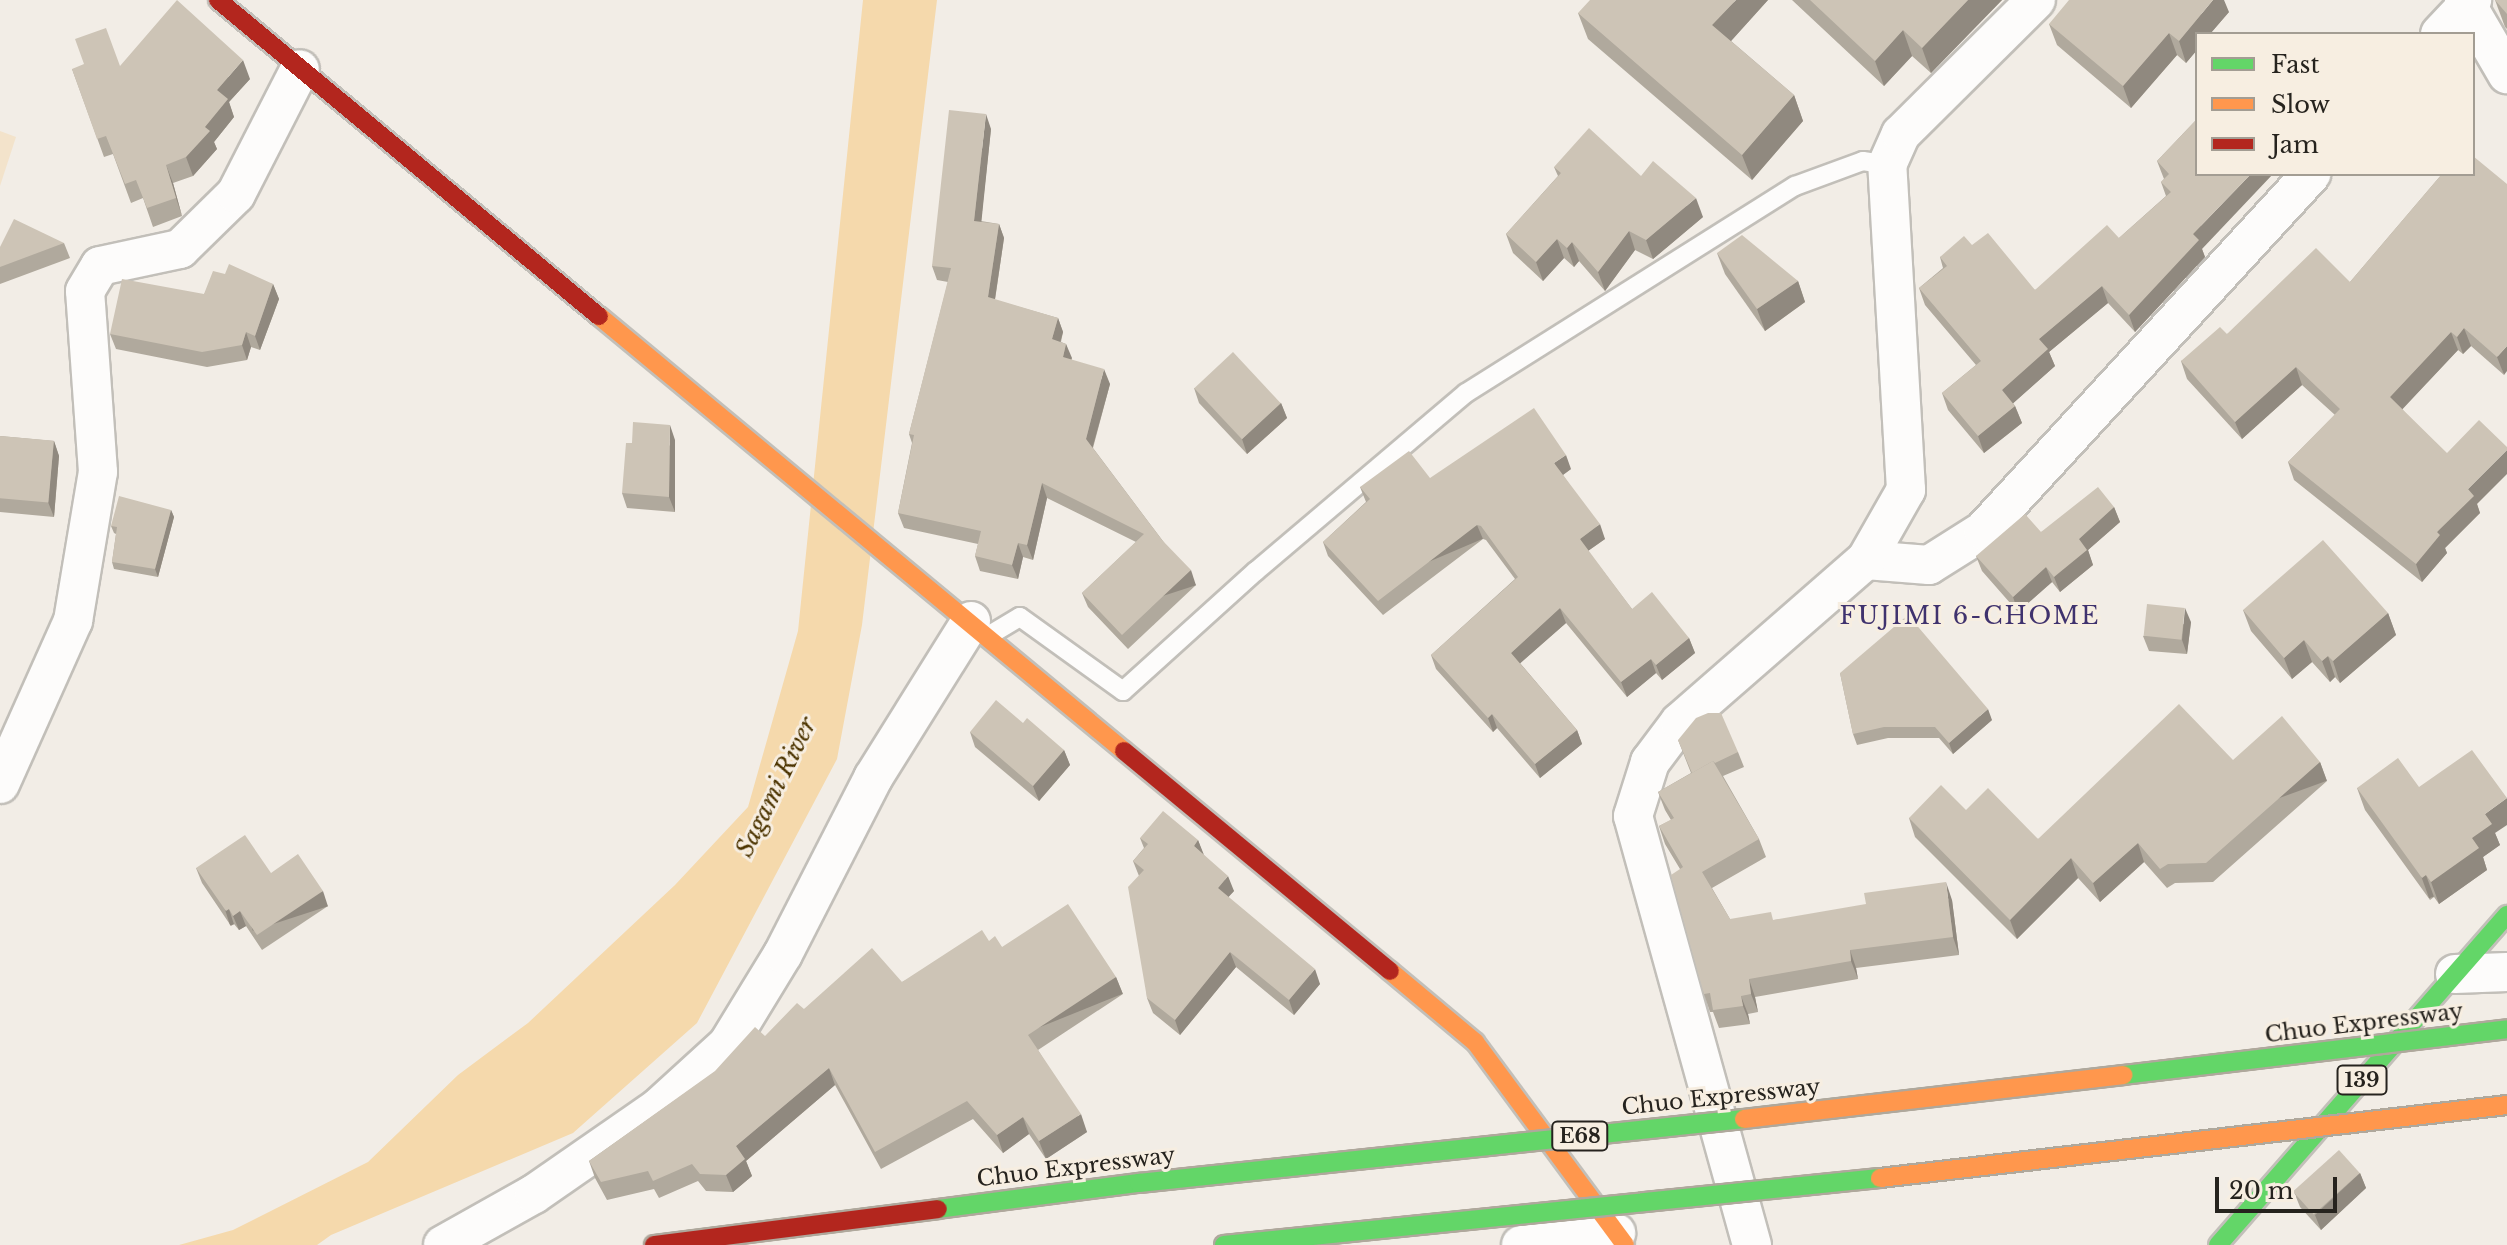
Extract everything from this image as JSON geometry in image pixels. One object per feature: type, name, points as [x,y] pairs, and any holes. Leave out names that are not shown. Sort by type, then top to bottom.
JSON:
[{"type":"main road","points":[[218,0],[895,558],[1475,1042],[1620,1239]]},
{"type":"main road","name":"139","points":[[2218,1245],[2507,915]]},
{"type":"main road","name":"Chuo Expressway","points":[[654,1245],[1139,1183],[1832,1110],[2507,1029]]},
{"type":"main road","points":[[1224,1245],[1979,1168],[2507,1105]]},
{"type":"street","points":[[1752,1245],[1633,816],[1650,762],[1680,722],[1866,560],[1906,490],[1887,165],[1901,134],[2036,0]]},
{"type":"street","points":[[2442,32],[2468,2],[2507,74]]},
{"type":"street","points":[[0,784],[73,621],[98,472],[85,291],[100,266],[180,249],[236,194],[300,69]]},
{"type":"street","points":[[1866,560],[1929,565],[1983,531],[2309,176]]},
{"type":"street","points":[[443,1245],[534,1194],[658,1108],[728,1044],[783,954],[873,778],[979,628]]},
{"type":"street","points":[[2455,974],[2507,972]]},
{"type":"street","points":[[1521,1245],[1620,1239]]},
{"type":"lane","points":[[979,628],[1020,617],[1123,691],[1256,571],[1466,393],[1795,186],[1863,161],[1887,165]]},
{"type":"shaded area","points":[[0,131],[16,137],[0,186]]},
{"type":"water","name":"Sagami River","points":[[863,0],[937,0],[862,625],[837,759],[697,1023],[573,1133],[331,1235],[317,1245],[179,1245],[233,1230],[368,1162],[458,1075],[528,1023],[675,885],[748,807],[798,631]]},
{"type":"building","points":[[177,0],[243,60],[217,90],[228,99],[205,127],[210,131],[186,157],[166,165],[176,198],[147,208],[136,180],[125,184],[106,136],[97,139],[72,69],[84,64],[75,39],[106,28],[120,66]]},
{"type":"building","points":[[1590,0],[1736,0],[1712,25],[1794,95],[1742,155],[1578,13]]},
{"type":"building","points":[[1810,0],[1968,0],[1922,48],[1903,30],[1875,61]]},
{"type":"building","points":[[2069,0],[2213,0],[2179,41],[2169,33],[2123,86],[2049,24]]},
{"type":"building","points":[[2495,0],[2507,0],[2507,14]]},
{"type":"building","points":[[949,110],[986,114],[974,221],[999,224],[988,297],[1058,318],[1052,339],[1066,344],[1063,357],[1104,369],[1086,439],[1162,540],[1191,570],[1122,635],[1082,593],[1144,534],[1042,483],[1027,545],[1018,543],[1012,565],[975,556],[981,531],[898,513],[914,435],[909,434],[951,268],[932,266]]},
{"type":"building","points":[[2195,121],[2195,176],[2249,176],[2193,234],[2199,240],[2129,315],[2102,286],[2039,339],[2048,349],[2002,390],[2015,406],[1978,436],[1942,393],[1981,361],[1919,288],[1947,266],[1940,257],[1964,236],[1972,245],[1988,233],[2035,290],[2107,225],[2119,238],[2171,192],[2161,182],[2169,174],[2157,161]]},
{"type":"building","points":[[1589,128],[1641,176],[1653,161],[1696,198],[1646,240],[1629,231],[1598,272],[1572,242],[1567,248],[1557,239],[1536,262],[1506,234],[1561,173],[1554,167]]},
{"type":"building","points":[[2475,158],[2507,184],[2507,346],[2497,357],[2464,328],[2457,337],[2451,332],[2390,397],[2447,453],[2479,420],[2507,447],[2468,489],[2474,496],[2437,532],[2440,535],[2416,564],[2288,462],[2340,409],[2296,367],[2235,422],[2181,361],[2220,327],[2227,334],[2316,248],[2350,282],[2440,176],[2475,176]]},
{"type":"building","points":[[14,219],[64,243],[0,267],[0,247]]},
{"type":"building","points":[[1742,235],[1798,281],[1757,309],[1717,253]]},
{"type":"building","points":[[229,264],[273,284],[255,336],[246,332],[242,345],[202,352],[110,334],[122,279],[204,294],[213,271],[225,274]]},
{"type":"building","points":[[1233,352],[1281,403],[1242,439],[1194,388]]},
{"type":"building","points":[[1534,408],[1566,455],[1554,463],[1600,524],[1580,539],[1632,609],[1652,592],[1689,638],[1656,665],[1651,659],[1621,682],[1560,608],[1511,653],[1577,730],[1535,764],[1492,714],[1488,718],[1431,655],[1518,577],[1481,526],[1477,525],[1378,601],[1323,542],[1370,499],[1360,487],[1409,451],[1430,478]]},
{"type":"building","points":[[633,422],[670,425],[669,497],[622,493],[626,443],[632,443]]},
{"type":"building","points":[[0,436],[54,441],[48,502],[0,498]]},
{"type":"building","points":[[2098,487],[2114,507],[2079,539],[2087,550],[2054,577],[2046,567],[2013,597],[1976,556],[2025,514],[2041,532]]},
{"type":"building","points":[[119,496],[171,510],[155,569],[112,562],[117,527],[111,526]]},
{"type":"building","points":[[2323,540],[2388,613],[2333,661],[2328,656],[2322,661],[2304,640],[2284,658],[2243,610]]},
{"type":"building","points":[[2147,604],[2185,608],[2181,640],[2144,636]]},
{"type":"building","points":[[1908,615],[1988,709],[1949,743],[1935,727],[1884,727],[1853,734],[1840,673]]},
{"type":"building","points":[[996,700],[1023,723],[1027,718],[1064,750],[1033,786],[970,732]]},
{"type":"building","points":[[2179,704],[2233,760],[2282,716],[2320,762],[2206,863],[2168,864],[2160,869],[2138,843],[2093,883],[2071,858],[2010,920],[1909,818],[1941,785],[1966,810],[1988,788],[2038,839]]},
{"type":"building","points":[[1708,713],[1721,713],[1738,752],[1692,773],[1678,740],[1696,718]]},
{"type":"building","points":[[2472,750],[2507,798],[2485,814],[2492,824],[2472,838],[2479,848],[2431,882],[2426,875],[2422,878],[2357,788],[2398,758],[2419,787]]},
{"type":"building","points":[[1713,761],[1759,839],[1702,872],[1730,919],[1771,912],[1773,920],[1866,904],[1864,893],[1946,882],[1953,937],[1850,950],[1851,961],[1749,979],[1751,994],[1741,996],[1743,1006],[1713,1010],[1710,993],[1704,994],[1671,875],[1683,867],[1659,826],[1674,818],[1658,792]]},
{"type":"building","points":[[1163,811],[1198,840],[1194,846],[1228,876],[1218,888],[1315,969],[1289,1000],[1230,952],[1175,1020],[1147,998],[1128,887],[1144,870],[1133,861],[1148,844],[1140,838]]},
{"type":"building","points":[[245,835],[271,873],[298,854],[323,891],[257,935],[240,911],[233,916],[229,909],[226,911],[196,868]]},
{"type":"building","points":[[1068,904],[1116,977],[1028,1035],[1081,1114],[1039,1141],[1023,1117],[997,1135],[967,1101],[875,1152],[829,1068],[736,1146],[745,1159],[726,1175],[700,1174],[692,1164],[653,1181],[648,1171],[601,1182],[589,1161],[715,1071],[755,1027],[765,1036],[797,1003],[804,1009],[872,948],[902,982],[982,930],[989,941],[995,936],[1002,947]]},
{"type":"building","points":[[2339,1150],[2360,1173],[2314,1215],[2293,1191]]},
{"type":"traffic: fast","points":[[2218,1245],[2507,915]]},
{"type":"traffic: fast","points":[[2123,1075],[2507,1029]]},
{"type":"traffic: fast","points":[[938,1209],[1139,1183],[1744,1119]]},
{"type":"traffic: fast","points":[[1224,1245],[1880,1178]]},
{"type":"traffic: slow","points":[[599,316],[1124,751]]},
{"type":"traffic: slow","points":[[1390,971],[1475,1042],[1625,1245]]},
{"type":"traffic: slow","points":[[1744,1119],[2123,1075]]},
{"type":"traffic: slow","points":[[1880,1178],[2507,1105]]},
{"type":"traffic: jam","points":[[218,0],[599,316]]},
{"type":"traffic: jam","points":[[1124,751],[1390,971]]},
{"type":"traffic: jam","points":[[654,1245],[938,1209]]},
{"type":"district","name":"FUJIMI 6-CHOME","points":[[1970,616]]}]
